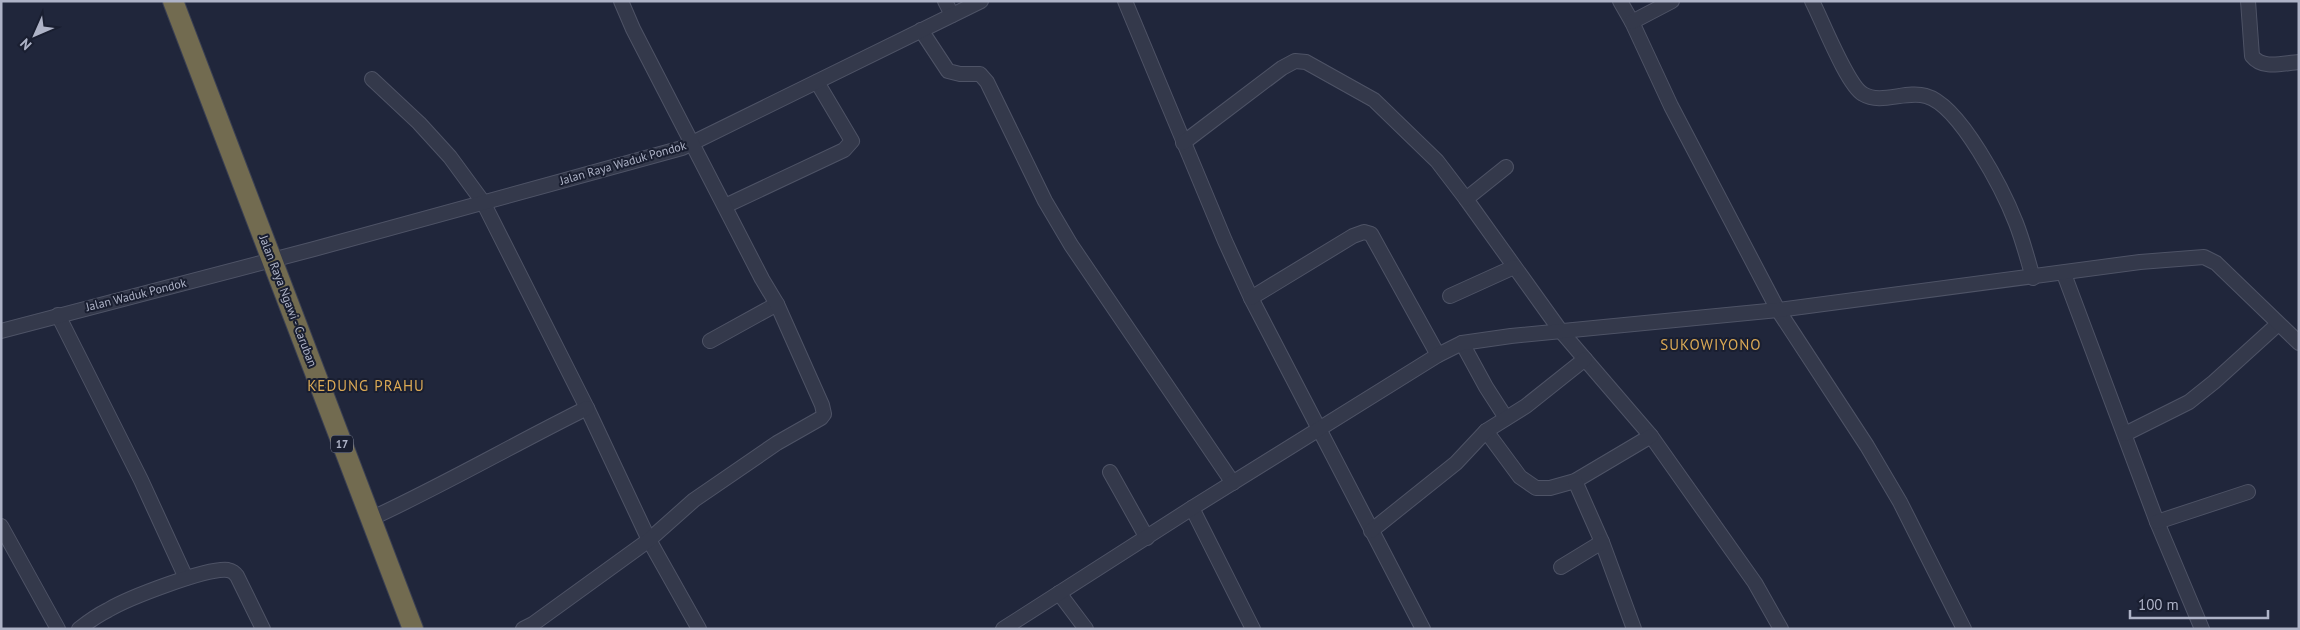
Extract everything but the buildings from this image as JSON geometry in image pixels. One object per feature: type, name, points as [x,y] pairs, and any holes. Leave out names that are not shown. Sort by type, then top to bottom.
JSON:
[{"type":"highway","name":"Jalan Raya Ngawi - Caruban","points":[[174,1],[246,188],[271,260],[414,629]]},
{"type":"street","points":[[523,629],[533,624],[649,540],[694,500],[777,443],[821,418],[824,414],[822,405],[777,304],[762,279],[693,143],[644,52],[621,1]]},
{"type":"street","points":[[945,1],[952,15]]},
{"type":"street","name":"Jalan Raya Waduk Pondok","points":[[271,260],[666,153],[693,143],[981,1]]},
{"type":"street","points":[[1125,1],[1183,143],[1251,298],[1423,629]]},
{"type":"street","points":[[1620,1],[1632,22],[1675,114],[1778,310],[1867,446],[1900,502],[1964,629]]},
{"type":"street","points":[[1632,22],[1672,1]]},
{"type":"street","points":[[1812,1],[1852,82],[1862,94],[1875,98],[1915,94],[1928,96],[1941,104],[1960,123],[1981,154],[2016,222],[2033,278]]},
{"type":"street","points":[[2248,1],[2252,56],[2257,62],[2264,65],[2299,62]]},
{"type":"street","points":[[921,30],[948,71],[960,74],[980,74],[987,82],[1045,201],[1071,245],[1100,285],[1137,345],[1233,483]]},
{"type":"street","points":[[1183,143],[1295,60],[1306,62],[1374,100],[1437,162],[1466,199],[1560,330],[1651,436],[1755,582],[1781,629]]},
{"type":"street","points":[[372,79],[419,122],[450,157],[483,202],[587,408],[649,540],[699,629]]},
{"type":"street","points":[[724,206],[844,150],[852,141],[817,82]]},
{"type":"street","points":[[1466,199],[1506,167]]},
{"type":"street","points":[[1251,298],[1353,236],[1364,232],[1372,234],[1438,355]]},
{"type":"street","points":[[1003,629],[1318,429],[1438,355],[1462,343],[1560,330],[1778,310],[2064,274],[2140,262],[2204,257],[2216,263],[2278,324],[2298,340]]},
{"type":"street","name":"Jalan Waduk Pondok","points":[[1,331],[271,260]]},
{"type":"street","points":[[1450,296],[1514,267]]},
{"type":"street","points":[[2064,274],[2158,522],[2202,629]]},
{"type":"street","points":[[710,341],[777,304]]},
{"type":"street","points":[[58,315],[141,480],[186,578]]},
{"type":"street","points":[[2125,434],[2189,402],[2278,324]]},
{"type":"street","points":[[1462,343],[1486,387],[1506,418]]},
{"type":"street","points":[[1371,531],[1456,463],[1486,431],[1541,395],[1585,359]]},
{"type":"street","points":[[370,519],[423,495],[498,452],[587,408]]},
{"type":"street","points":[[1486,431],[1520,477],[1536,488],[1550,488],[1574,481],[1651,436]]},
{"type":"street","points":[[1110,472],[1147,538]]},
{"type":"street","points":[[1574,481],[1602,542],[1634,629]]},
{"type":"street","points":[[2158,522],[2248,492]]},
{"type":"street","points":[[1192,508],[1253,629]]},
{"type":"street","points":[[1,526],[58,629]]},
{"type":"street","points":[[1561,567],[1602,542]]},
{"type":"street","points":[[79,629],[109,609],[186,578],[226,569],[234,571],[263,629]]},
{"type":"street","points":[[1059,593],[1086,629]]},
{"type":"district","name":"SUKOWIYONO","points":[[1711,345]]},
{"type":"district","name":"KEDUNG PRAHU","points":[[366,386]]}]
